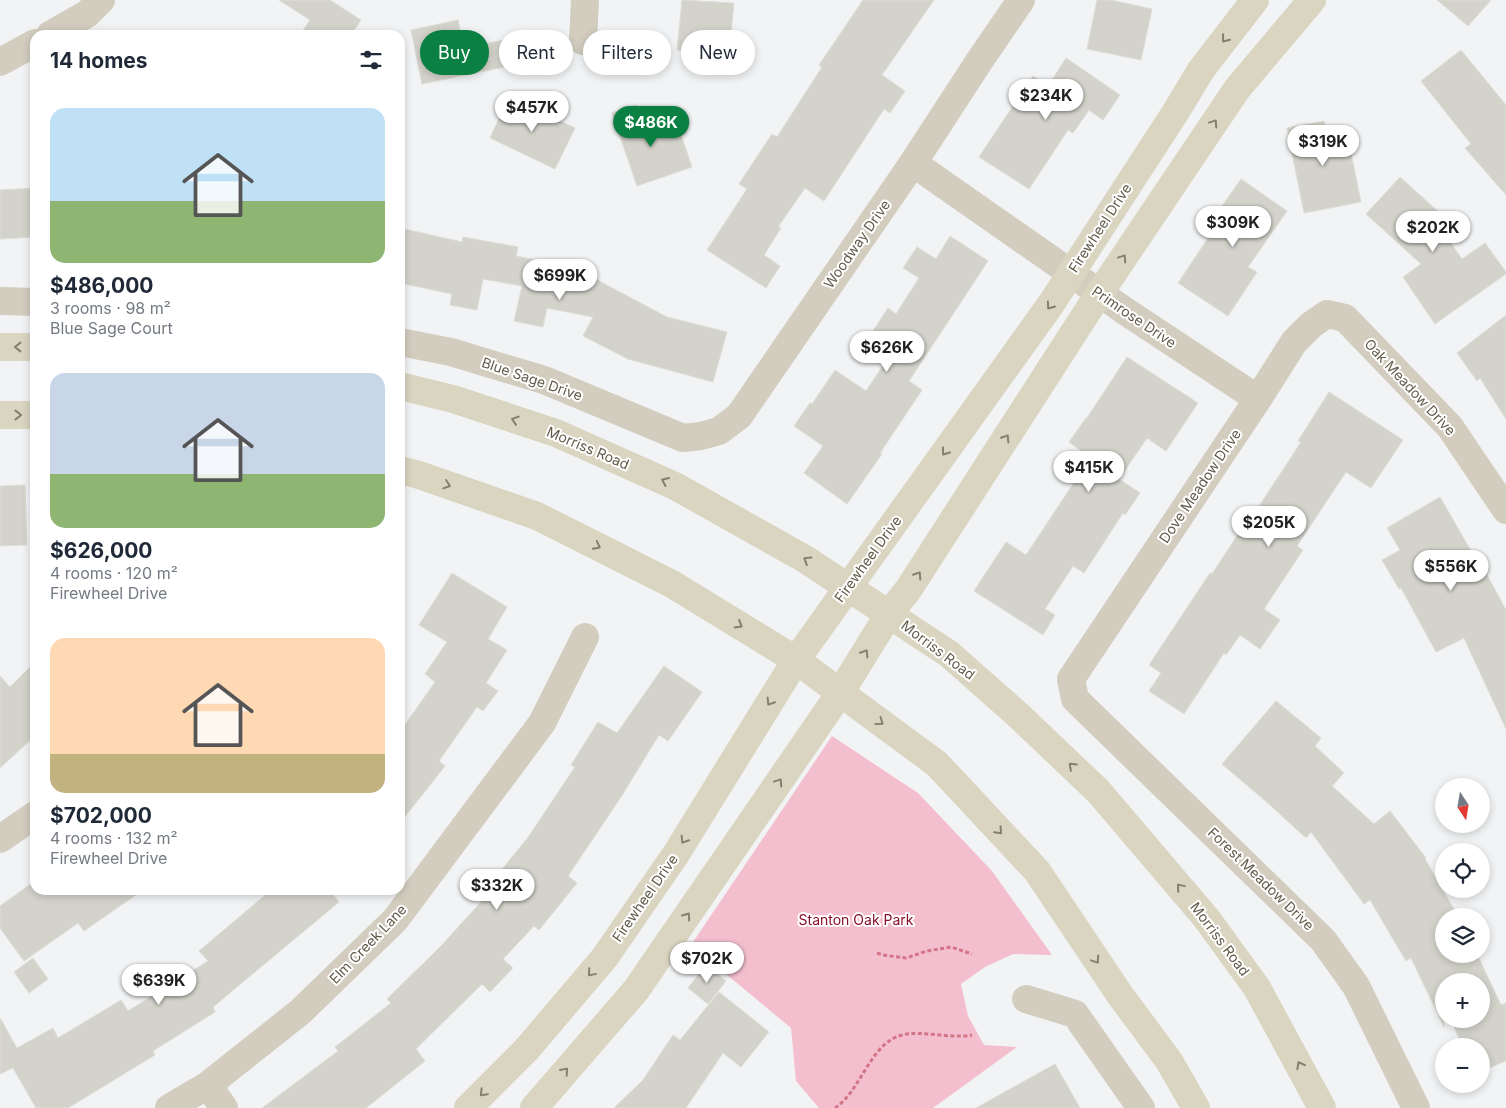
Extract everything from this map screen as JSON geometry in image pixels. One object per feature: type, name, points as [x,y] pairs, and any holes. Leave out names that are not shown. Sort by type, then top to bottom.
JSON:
[{"type":"street","points":[[59,30],[87,14],[101,0]]},
{"type":"street","points":[[584,30],[585,0]]},
{"type":"street","name":"Woodway Drive","points":[[661,428],[683,438],[701,436],[719,431],[740,416],[913,163],[1021,0]]},
{"type":"street","name":"Firewheel Drive","points":[[468,1108],[527,1049],[605,957],[676,854],[796,660],[1051,304],[1201,70],[1255,0]]},
{"type":"street","points":[[534,1108],[636,990],[840,693],[889,614],[908,590],[1099,294],[1237,88],[1312,0]]},
{"type":"street","points":[[0,62],[30,47]]},
{"type":"street","name":"Primrose Drive","points":[[913,163],[1099,294],[1258,399]]},
{"type":"street","points":[[0,302],[30,302]]},
{"type":"street","name":"Dove Meadow Drive","points":[[1071,679],[1294,342],[1311,325],[1327,314],[1344,318]]},
{"type":"street","name":"Oak Meadow Drive","points":[[1344,318],[1450,427],[1506,510]]},
{"type":"street","name":"Blue Sage Drive","points":[[405,343],[451,352],[544,380],[661,428]]},
{"type":"street","points":[[0,347],[30,347]]},
{"type":"street","name":"Morriss Road","points":[[405,387],[453,399],[556,433],[675,486],[805,559],[949,654],[1018,715],[1098,791],[1207,919],[1257,988],[1322,1108]]},
{"type":"street","points":[[0,414],[30,415]]},
{"type":"street","points":[[405,471],[537,516],[672,584],[796,660],[937,764],[1037,872],[1120,995],[1169,1061],[1196,1108]]},
{"type":"street","name":"Elm Creek Lane","points":[[169,1108],[208,1084],[300,1012],[395,920],[542,723],[585,637]]},
{"type":"street","name":"Forest Meadow Drive","points":[[1071,679],[1075,699],[1323,940],[1356,986],[1416,1108]]},
{"type":"street","points":[[0,839],[30,818]]},
{"type":"street","points":[[1026,999],[1075,1014],[1141,1108]]},
{"type":"street","points":[[208,1084],[224,1108]]},
{"type":"path","points":[[877,952],[883,955],[906,958],[951,947],[972,954]]},
{"type":"path","points":[[834,1108],[839,1105],[857,1083],[887,1041],[902,1035],[916,1033],[961,1037],[972,1035]]},
{"type":"green space","name":"Stanton Oak Park","points":[[832,736],[918,793],[992,871],[1052,955],[1013,954],[985,967],[961,984],[968,1016],[984,1045],[1017,1047],[933,1108],[819,1108],[796,1081],[791,1028],[691,945]]},
{"type":"building","points":[[279,0],[330,0],[361,20],[354,30],[303,30],[310,20]]},
{"type":"building","points":[[682,0],[734,3],[731,30],[681,30],[681,50],[677,50]]},
{"type":"building","points":[[863,0],[934,0],[882,75],[905,91],[890,113],[884,109],[824,201],[805,188],[778,227],[781,228],[764,255],[780,266],[766,288],[707,250],[747,189],[739,184],[772,134],[777,137],[822,67],[819,65]]},
{"type":"building","points":[[1097,0],[1111,0],[1152,9],[1141,60],[1087,49]]},
{"type":"building","points":[[1437,0],[1491,0],[1468,26]]},
{"type":"building","points":[[458,20],[460,30],[420,30],[420,74],[411,30]]},
{"type":"building","points":[[499,41],[499,68],[489,70],[489,43]]},
{"type":"building","points":[[1461,50],[1506,105],[1506,195],[1465,148],[1471,144],[1421,81]]},
{"type":"building","points":[[1066,58],[1120,95],[1103,120],[1089,110],[1073,133],[1068,130],[1029,189],[979,157],[1033,76],[1048,86]]},
{"type":"building","points":[[420,75],[466,75],[422,84]]},
{"type":"building","points":[[509,97],[575,128],[555,169],[490,138]]},
{"type":"building","points":[[636,105],[646,134],[677,123],[692,167],[637,186],[612,113]]},
{"type":"building","points":[[1324,121],[1326,132],[1346,128],[1361,202],[1304,213],[1287,128]]},
{"type":"building","points":[[1400,177],[1442,215],[1436,222],[1462,259],[1485,243],[1506,272],[1506,274],[1435,324],[1403,277],[1421,264],[1366,214]]},
{"type":"building","points":[[1241,179],[1287,211],[1248,267],[1257,272],[1228,316],[1178,283],[1216,226],[1211,222]]},
{"type":"building","points":[[30,188],[30,237],[0,239],[0,190]]},
{"type":"building","points":[[405,229],[462,242],[463,237],[518,247],[516,256],[589,271],[588,275],[667,317],[727,332],[713,382],[628,359],[583,336],[593,317],[547,308],[543,327],[514,321],[522,286],[483,279],[477,310],[450,305],[452,294],[405,284]]},
{"type":"building","points":[[950,236],[988,261],[909,381],[922,390],[880,453],[882,454],[847,504],[804,473],[823,446],[794,426],[810,403],[812,404],[835,370],[866,391],[896,346],[873,331],[888,308],[896,314],[919,278],[903,268],[917,247],[936,259]]},
{"type":"building","points":[[1506,315],[1506,419],[1480,378],[1477,381],[1457,353]]},
{"type":"building","points":[[1127,357],[1198,403],[1166,451],[1147,438],[1119,479],[1140,493],[1125,515],[1123,513],[1084,573],[1073,566],[1045,609],[1055,615],[1043,635],[974,591],[1006,542],[1026,555],[1075,481],[1068,476],[1084,453],[1069,442]]},
{"type":"building","points":[[1329,392],[1403,440],[1371,488],[1346,472],[1297,546],[1303,550],[1264,609],[1280,620],[1260,649],[1240,635],[1226,655],[1224,653],[1184,714],[1149,691],[1161,673],[1149,665],[1210,573],[1212,574],[1250,516],[1252,517],[1301,442],[1298,441]]},
{"type":"building","points":[[25,485],[27,545],[0,546],[0,486]]},
{"type":"building","points":[[1440,497],[1478,563],[1480,562],[1506,610],[1506,729],[1464,638],[1436,652],[1401,588],[1399,589],[1382,560],[1400,550],[1387,528]]},
{"type":"building","points":[[452,573],[507,607],[488,639],[507,650],[486,683],[498,691],[483,711],[477,707],[439,761],[445,766],[405,817],[405,725],[435,682],[425,674],[447,642],[419,625]]},
{"type":"building","points":[[664,666],[702,692],[668,741],[659,735],[621,797],[568,876],[577,883],[539,930],[534,926],[503,959],[513,968],[490,992],[482,984],[416,1049],[425,1061],[366,1108],[262,1108],[338,1051],[335,1047],[391,1003],[387,999],[441,946],[491,891],[487,888],[529,836],[575,767],[571,765],[598,722],[617,733]]},
{"type":"building","points":[[30,667],[30,741],[0,768],[0,676],[10,687]]},
{"type":"building","points":[[1276,701],[1321,738],[1315,746],[1344,773],[1332,786],[1374,824],[1390,811],[1426,858],[1435,876],[1435,898],[1448,898],[1453,908],[1435,908],[1435,963],[1481,963],[1486,973],[1435,973],[1435,1008],[1411,958],[1406,961],[1370,900],[1364,904],[1311,832],[1306,838],[1222,764]]},
{"type":"building","points":[[30,885],[30,895],[136,895],[84,931],[78,923],[24,961],[0,928],[0,906]]},
{"type":"building","points":[[265,895],[333,895],[339,902],[213,1007],[215,1012],[153,1051],[155,1055],[68,1108],[36,1108],[13,1068],[0,1074],[0,1018],[17,1048],[53,1028],[58,1038],[121,1000],[128,1011],[208,961],[199,951]]},
{"type":"building","points":[[33,958],[48,979],[29,993],[14,972]]},
{"type":"building","points":[[706,965],[726,981],[708,1004],[688,988]]},
{"type":"building","points":[[1490,982],[1501,1005],[1506,1003],[1506,1061],[1490,1067],[1490,1038],[1459,1038],[1455,1028],[1490,1028]]},
{"type":"building","points":[[719,992],[769,1032],[741,1067],[723,1053],[686,1108],[614,1108],[643,1080],[673,1035],[680,1040]]},
{"type":"building","points":[[1055,1064],[1080,1108],[976,1108]]}]
